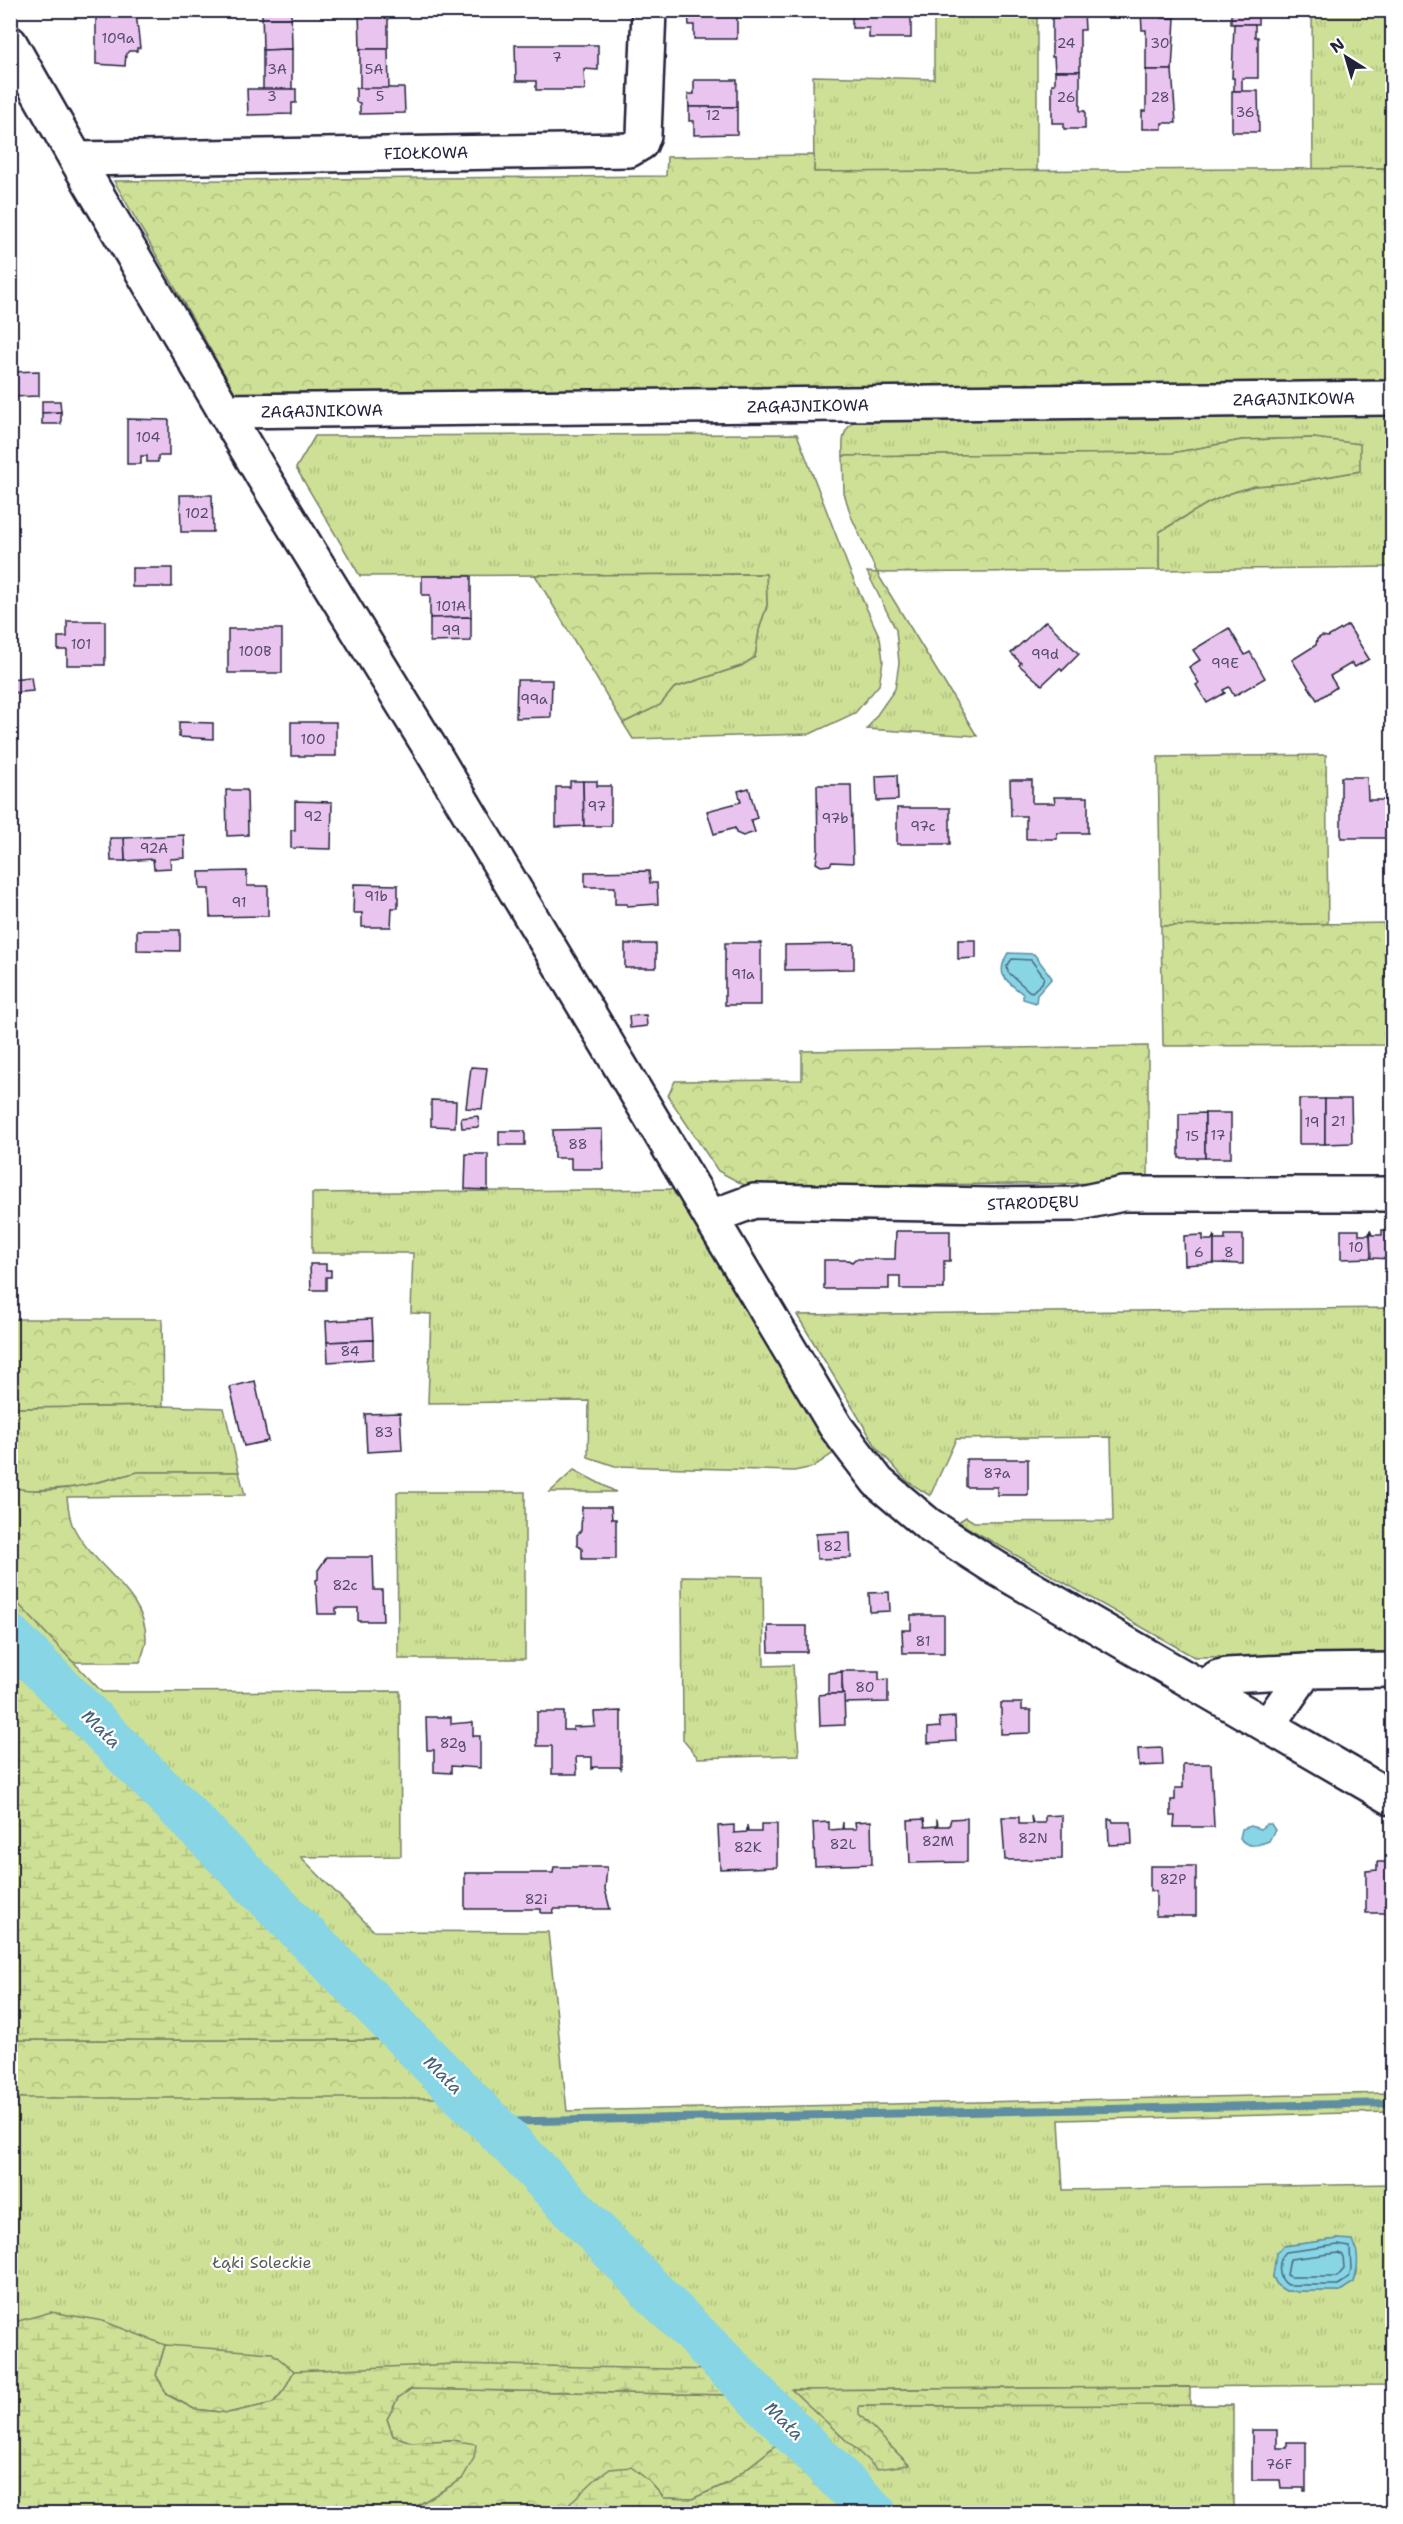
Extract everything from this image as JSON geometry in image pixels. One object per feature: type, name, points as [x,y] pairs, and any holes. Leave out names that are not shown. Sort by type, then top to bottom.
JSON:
[{"type":"street","name":"FIOŁKOWA","points":[[76,159],[629,150],[641,143],[644,135],[649,10]]},
{"type":"street","points":[[10,43],[224,411],[432,751],[836,1426],[878,1482],[929,1525],[996,1568],[1269,1724],[1392,1798]]},
{"type":"street","name":"ZAGAJNIKOWA","points":[[224,411],[1392,398]]},
{"type":"street","name":"STARODĘBU","points":[[711,1217],[754,1201],[993,1205],[1075,1204],[1123,1194],[1392,1194]]},
{"type":"street","points":[[1204,1687],[1218,1677],[1227,1675],[1392,1670]]},
{"type":"street","points":[[1269,1724],[1306,1671]]},
{"type":"green space","points":[[934,11],[1037,11],[1037,171],[814,172],[813,76],[934,79]]},
{"type":"green space","points":[[1312,11],[1392,11],[1392,168],[1313,169]]},
{"type":"green space","points":[[814,155],[814,172],[1392,168],[1392,381],[237,396],[114,181],[666,176],[667,157]]},
{"type":"green space","points":[[1392,407],[1392,567],[1159,570],[1159,532],[1208,503],[1254,486],[1291,483],[1359,471],[1314,438],[1242,440],[1172,453],[843,456],[844,434],[858,417]]},
{"type":"green space","points":[[797,434],[851,574],[880,638],[883,661],[879,685],[855,713],[810,734],[633,739],[623,723],[660,705],[674,688],[741,666],[755,657],[759,630],[767,605],[766,574],[360,576],[296,468],[315,436]]},
{"type":"green space","points":[[1314,438],[1360,444],[1360,471],[1291,483],[1254,486],[1208,503],[1159,532],[1159,570],[877,573],[851,516],[844,493],[843,456],[1172,453],[1242,440]]},
{"type":"green space","points":[[867,572],[877,573],[977,736],[867,729],[895,689],[899,663],[896,630]]},
{"type":"green space","points":[[766,574],[767,605],[759,630],[755,657],[741,666],[674,688],[660,705],[623,723],[535,575]]},
{"type":"green space","points":[[1326,755],[1328,924],[1161,926],[1158,757]]},
{"type":"green space","points":[[1392,923],[1392,1045],[1163,1046],[1161,926]]},
{"type":"green space","points":[[1148,1046],[1148,1183],[746,1186],[718,1171],[668,1096],[675,1081],[802,1080],[802,1051]]},
{"type":"green space","points":[[675,1189],[745,1310],[835,1452],[813,1467],[794,1471],[615,1466],[588,1457],[589,1401],[428,1403],[431,1314],[411,1313],[413,1253],[312,1253],[312,1193]]},
{"type":"green space","points":[[1392,1308],[1392,1656],[1194,1657],[958,1522],[966,1517],[974,1522],[1113,1521],[1111,1437],[956,1439],[930,1496],[907,1481],[877,1448],[797,1315]]},
{"type":"green space","points":[[10,1319],[162,1319],[163,1406],[11,1408]]},
{"type":"green space","points":[[163,1406],[224,1408],[239,1472],[139,1472],[77,1487],[26,1491],[11,1487],[10,1408]]},
{"type":"green space","points":[[574,1470],[616,1492],[550,1492]]},
{"type":"green space","points":[[138,1472],[239,1472],[245,1495],[67,1497],[72,1524],[80,1539],[128,1593],[144,1623],[146,1639],[140,1662],[73,1662],[11,1596],[11,1487],[27,1490],[59,1489],[91,1484]]},
{"type":"green space","points":[[397,1492],[525,1492],[525,1659],[398,1659]]},
{"type":"green space","points":[[682,1576],[763,1577],[764,1666],[793,1665],[799,1755],[698,1758],[683,1740]]},
{"type":"green space","name":"Łąki Soleckie","points":[[11,1596],[102,1692],[400,1691],[401,1856],[301,1857],[374,1931],[548,1932],[567,2111],[1392,2093],[1392,2112],[1059,2120],[1063,2190],[1392,2184],[1392,2385],[793,2390],[908,2464],[858,2414],[859,2406],[1233,2405],[1233,2513],[11,2513],[10,1673],[29,1666],[11,1648]],"holes":[[[1338,2239],[1356,2247],[1357,2271],[1354,2282],[1340,2291],[1286,2291],[1278,2286],[1273,2277],[1284,2246]]]},
{"type":"green space","points":[[10,1648],[29,1666],[386,2040],[11,2040]]},
{"type":"green space","points":[[10,2040],[386,2040],[445,2098],[11,2098]]},
{"type":"green space","points":[[51,2312],[103,2321],[165,2345],[156,2375],[167,2395],[194,2409],[228,2413],[273,2403],[284,2390],[294,2371],[456,2364],[712,2370],[737,2395],[411,2389],[398,2398],[387,2419],[393,2436],[411,2442],[452,2440],[476,2444],[474,2458],[462,2479],[405,2513],[11,2513],[11,2323]]},
{"type":"green space","points":[[165,2345],[272,2353],[294,2371],[284,2390],[273,2403],[228,2413],[194,2409],[167,2394],[156,2375]]},
{"type":"green space","points":[[1190,2387],[1190,2405],[859,2406],[859,2414],[909,2465],[877,2469],[792,2390]]},
{"type":"green space","points":[[411,2389],[737,2395],[783,2440],[728,2483],[692,2499],[664,2498],[648,2480],[572,2501],[564,2513],[405,2513],[462,2479],[452,2440],[411,2442],[393,2436],[387,2419],[398,2398]]},
{"type":"green space","points":[[783,2440],[858,2513],[564,2513],[572,2501],[610,2469],[631,2467],[648,2480],[664,2498],[692,2499],[728,2483]]},
{"type":"water","points":[[1008,953],[1034,954],[1052,978],[1037,995],[1036,1003],[1023,999],[1023,994],[1004,976],[1002,967]]},
{"type":"water","points":[[1271,1824],[1275,1830],[1269,1841],[1250,1845],[1240,1838],[1242,1829],[1251,1826],[1260,1829]]},
{"type":"water","points":[[1338,2239],[1353,2240],[1355,2245],[1357,2261],[1354,2282],[1340,2291],[1286,2291],[1278,2286],[1273,2277],[1276,2253],[1284,2246]]},
{"type":"building","points":[[108,10],[135,10],[136,13],[140,48],[126,54],[125,66],[96,64],[96,14],[108,14]]},
{"type":"building","points":[[262,10],[291,10],[292,49],[263,50]]},
{"type":"building","points":[[359,10],[388,10],[388,49],[360,49]]},
{"type":"building","points":[[688,10],[737,10],[737,12],[688,12]]},
{"type":"building","points":[[852,10],[911,10],[911,38],[869,38],[869,28],[852,28]]},
{"type":"building","points":[[1231,10],[1258,10],[1258,24],[1231,24]]},
{"type":"building","points":[[688,12],[737,12],[737,39],[694,39],[694,25],[689,25]]},
{"type":"building","points":[[1064,12],[1084,12],[1085,30],[1080,30],[1080,71],[1055,71],[1054,57],[1052,57],[1052,18],[1064,18]]},
{"type":"building","points":[[1141,12],[1162,12],[1162,18],[1175,18],[1172,70],[1146,70],[1146,30],[1142,30]]},
{"type":"building","points":[[1234,24],[1255,24],[1255,37],[1258,37],[1258,78],[1242,78],[1242,91],[1234,91],[1234,78],[1232,78]]},
{"type":"building","points":[[515,45],[598,45],[598,70],[584,69],[585,90],[536,90],[536,81],[516,81]]},
{"type":"building","points":[[292,49],[292,89],[263,90],[263,50]]},
{"type":"building","points":[[360,49],[388,49],[389,89],[360,89]]},
{"type":"building","points":[[1146,70],[1172,70],[1176,123],[1162,123],[1162,129],[1142,129],[1142,111],[1146,111]]},
{"type":"building","points":[[1055,71],[1080,71],[1080,111],[1085,111],[1085,129],[1064,129],[1064,123],[1052,123],[1052,84],[1055,84]]},
{"type":"building","points":[[694,80],[737,80],[737,107],[689,107],[688,94],[694,94]]},
{"type":"building","points":[[356,88],[404,88],[405,113],[360,114],[360,103],[356,102]]},
{"type":"building","points":[[247,89],[296,89],[296,103],[292,103],[292,114],[248,115]]},
{"type":"building","points":[[1232,91],[1258,91],[1259,132],[1232,132]]},
{"type":"building","points":[[689,107],[737,107],[737,134],[694,135],[694,121],[689,121]]},
{"type":"building","points":[[10,231],[11,240],[14,240],[16,269],[10,270]]},
{"type":"building","points":[[39,371],[39,396],[10,397],[10,372]]},
{"type":"building","points":[[42,401],[60,401],[61,412],[42,413]]},
{"type":"building","points":[[61,412],[61,424],[42,424],[42,413]]},
{"type":"building","points":[[127,419],[169,420],[169,456],[158,456],[158,462],[147,462],[147,456],[141,456],[141,464],[127,464]]},
{"type":"building","points":[[180,495],[212,495],[213,532],[181,532]]},
{"type":"building","points":[[132,568],[172,568],[172,587],[132,587]]},
{"type":"building","points":[[422,576],[471,576],[471,617],[430,618],[430,595],[422,595]]},
{"type":"building","points":[[471,617],[471,641],[430,642],[430,618]]},
{"type":"building","points":[[67,621],[105,621],[105,665],[67,665],[67,650],[58,650],[58,637],[67,637]]},
{"type":"building","points":[[1046,621],[1079,654],[1062,671],[1060,668],[1042,685],[1019,665],[1021,663],[1011,653]]},
{"type":"building","points":[[1348,625],[1369,659],[1355,667],[1352,663],[1330,676],[1337,687],[1317,700],[1292,660],[1316,645],[1317,639],[1322,636],[1328,637]]},
{"type":"building","points":[[1229,628],[1245,655],[1250,652],[1265,678],[1234,696],[1229,687],[1223,690],[1225,693],[1207,703],[1189,667],[1200,660],[1193,650]]},
{"type":"building","points":[[228,629],[282,629],[282,673],[228,673]]},
{"type":"building","points":[[31,677],[33,691],[10,693],[10,679]]},
{"type":"building","points":[[517,680],[552,680],[551,717],[516,718]]},
{"type":"building","points":[[179,722],[213,723],[213,739],[179,737]]},
{"type":"building","points":[[291,722],[336,722],[336,756],[291,756]]},
{"type":"building","points":[[897,775],[898,800],[877,801],[876,776]]},
{"type":"building","points":[[1341,777],[1367,777],[1368,800],[1392,800],[1392,838],[1341,838]]},
{"type":"building","points":[[1010,780],[1032,780],[1032,803],[1055,803],[1054,797],[1088,797],[1088,833],[1057,833],[1057,839],[1026,839],[1026,816],[1011,816]]},
{"type":"building","points":[[570,781],[583,781],[584,826],[556,827],[556,787],[570,787]]},
{"type":"building","points":[[583,781],[597,781],[597,786],[611,786],[611,826],[584,826]]},
{"type":"building","points":[[817,785],[851,785],[853,863],[832,862],[830,865],[821,866],[816,863],[818,850]]},
{"type":"building","points":[[749,788],[757,818],[751,820],[755,832],[743,836],[736,833],[735,828],[714,834],[707,811],[741,802],[738,791]]},
{"type":"building","points":[[226,790],[247,790],[248,835],[227,836]]},
{"type":"building","points":[[295,801],[332,802],[331,849],[291,848],[291,830],[295,830]]},
{"type":"building","points":[[897,808],[950,808],[950,844],[897,844]]},
{"type":"building","points":[[184,835],[185,858],[170,859],[171,868],[154,869],[153,859],[125,861],[124,838]]},
{"type":"building","points":[[110,838],[124,838],[125,861],[111,861]]},
{"type":"building","points":[[247,871],[247,886],[268,886],[268,916],[210,917],[209,889],[200,889],[199,872]]},
{"type":"building","points":[[649,871],[650,883],[657,883],[658,904],[627,906],[627,904],[615,904],[615,887],[585,887],[585,872]]},
{"type":"building","points":[[354,884],[398,885],[398,908],[392,908],[391,927],[362,927],[362,913],[353,913]]},
{"type":"building","points":[[137,930],[180,930],[180,951],[137,950]]},
{"type":"building","points":[[958,940],[976,940],[976,958],[958,959]]},
{"type":"building","points":[[725,943],[761,943],[761,1005],[725,1005]]},
{"type":"building","points":[[625,944],[656,944],[656,968],[625,968]]},
{"type":"building","points":[[854,944],[854,969],[785,970],[785,945]]},
{"type":"building","points":[[646,1015],[647,1026],[630,1028],[629,1016]]},
{"type":"building","points":[[471,1067],[487,1068],[482,1109],[466,1108]]},
{"type":"building","points":[[1299,1099],[1325,1099],[1325,1144],[1299,1144]]},
{"type":"building","points":[[1325,1099],[1351,1099],[1352,1143],[1325,1144]]},
{"type":"building","points":[[431,1100],[456,1101],[455,1127],[431,1126]]},
{"type":"building","points":[[1205,1113],[1205,1158],[1179,1158],[1179,1114]]},
{"type":"building","points":[[1205,1113],[1231,1113],[1231,1158],[1205,1158]]},
{"type":"building","points":[[478,1116],[479,1127],[462,1128],[461,1118]]},
{"type":"building","points":[[602,1129],[603,1169],[571,1169],[571,1158],[554,1158],[553,1130]]},
{"type":"building","points":[[499,1131],[525,1131],[525,1145],[499,1145]]},
{"type":"building","points":[[466,1154],[488,1154],[488,1190],[465,1189]]},
{"type":"building","points":[[1341,1230],[1359,1230],[1359,1235],[1369,1235],[1370,1230],[1371,1258],[1341,1259]]},
{"type":"building","points":[[1370,1230],[1372,1235],[1382,1235],[1382,1230],[1392,1230],[1392,1259],[1371,1258]]},
{"type":"building","points":[[896,1231],[950,1231],[950,1261],[944,1261],[944,1289],[900,1289],[900,1276],[889,1276],[889,1289],[824,1289],[824,1260],[852,1262],[855,1259],[895,1259]]},
{"type":"building","points":[[1203,1235],[1203,1240],[1212,1240],[1214,1235],[1214,1263],[1185,1265],[1184,1236]]},
{"type":"building","points":[[1214,1235],[1215,1240],[1225,1240],[1225,1235],[1243,1235],[1243,1264],[1214,1263]]},
{"type":"building","points":[[310,1264],[326,1264],[326,1270],[331,1270],[331,1277],[326,1277],[326,1290],[311,1290]]},
{"type":"building","points":[[372,1319],[373,1340],[327,1342],[326,1321]]},
{"type":"building","points":[[373,1340],[373,1359],[328,1362],[327,1342]]},
{"type":"building","points":[[255,1381],[268,1441],[244,1446],[230,1387]]},
{"type":"building","points":[[400,1413],[402,1450],[367,1452],[365,1414]]},
{"type":"building","points":[[966,1459],[1028,1459],[1028,1495],[997,1495],[997,1487],[966,1487]]},
{"type":"building","points":[[582,1507],[611,1507],[612,1519],[616,1519],[616,1559],[582,1559],[582,1549],[577,1544],[577,1535],[581,1530]]},
{"type":"building","points":[[850,1532],[851,1558],[817,1559],[816,1534]]},
{"type":"building","points":[[327,1557],[373,1557],[374,1590],[382,1590],[383,1621],[358,1621],[358,1608],[336,1608],[336,1614],[318,1614],[316,1580],[318,1570]]},
{"type":"building","points":[[889,1592],[890,1611],[870,1612],[869,1593]]},
{"type":"building","points":[[911,1615],[944,1615],[944,1653],[903,1653],[902,1630],[911,1630]]},
{"type":"building","points":[[768,1626],[807,1626],[807,1652],[769,1652]]},
{"type":"building","points":[[841,1671],[879,1671],[879,1680],[888,1679],[888,1702],[844,1703]]},
{"type":"building","points":[[842,1672],[842,1694],[828,1694],[828,1673]]},
{"type":"building","points":[[844,1694],[845,1725],[820,1726],[819,1695]]},
{"type":"building","points":[[1001,1703],[1022,1703],[1022,1710],[1031,1710],[1031,1733],[1001,1734]]},
{"type":"building","points":[[621,1711],[621,1769],[619,1767],[594,1767],[592,1769],[592,1757],[576,1757],[577,1774],[552,1774],[552,1746],[537,1746],[537,1712],[564,1712],[564,1730],[573,1730],[573,1727],[595,1726],[594,1712]]},
{"type":"building","points":[[426,1717],[451,1717],[451,1724],[473,1722],[473,1736],[480,1736],[480,1768],[451,1766],[451,1773],[434,1772],[434,1750],[427,1750]]},
{"type":"building","points":[[955,1717],[956,1741],[928,1743],[928,1728],[940,1727],[939,1718]]},
{"type":"building","points":[[1162,1748],[1163,1765],[1139,1766],[1138,1749]]},
{"type":"building","points":[[1183,1764],[1211,1764],[1214,1827],[1174,1827],[1175,1816],[1171,1816],[1171,1800],[1175,1800],[1175,1788],[1183,1788]]},
{"type":"building","points":[[1062,1815],[1062,1859],[1005,1860],[1002,1817],[1019,1817],[1019,1824],[1032,1824],[1031,1816],[1033,1823],[1045,1823],[1045,1816]]},
{"type":"building","points":[[967,1818],[967,1862],[910,1863],[908,1820],[924,1819],[925,1827],[937,1826],[937,1819],[938,1826],[949,1826],[951,1819]]},
{"type":"building","points":[[1108,1819],[1112,1819],[1113,1822],[1131,1822],[1132,1844],[1109,1845]]},
{"type":"building","points":[[871,1821],[872,1864],[815,1866],[813,1823],[829,1822],[829,1830],[842,1829],[843,1822],[843,1829],[856,1829],[855,1822]]},
{"type":"building","points":[[761,1824],[777,1824],[777,1867],[720,1869],[718,1826],[734,1825],[734,1833],[747,1832],[747,1825],[748,1832],[761,1832]]},
{"type":"building","points":[[1377,1862],[1392,1862],[1392,1913],[1366,1913],[1366,1871],[1377,1870]]},
{"type":"building","points":[[1150,1866],[1196,1866],[1196,1916],[1156,1916],[1156,1891],[1150,1891]]},
{"type":"building","points":[[554,1867],[607,1867],[605,1889],[610,1909],[554,1909],[553,1913],[541,1913],[541,1909],[465,1909],[465,1873],[553,1873]]},
{"type":"building","points":[[1252,2430],[1277,2430],[1277,2448],[1287,2448],[1287,2442],[1306,2442],[1306,2491],[1304,2488],[1281,2488],[1280,2480],[1252,2480]]},
{"type":"waterway","name":"Mała","points":[[10,1637],[490,2122],[657,2296],[875,2514]]},
{"type":"waterway","points":[[490,2122],[1392,2103]]}]
